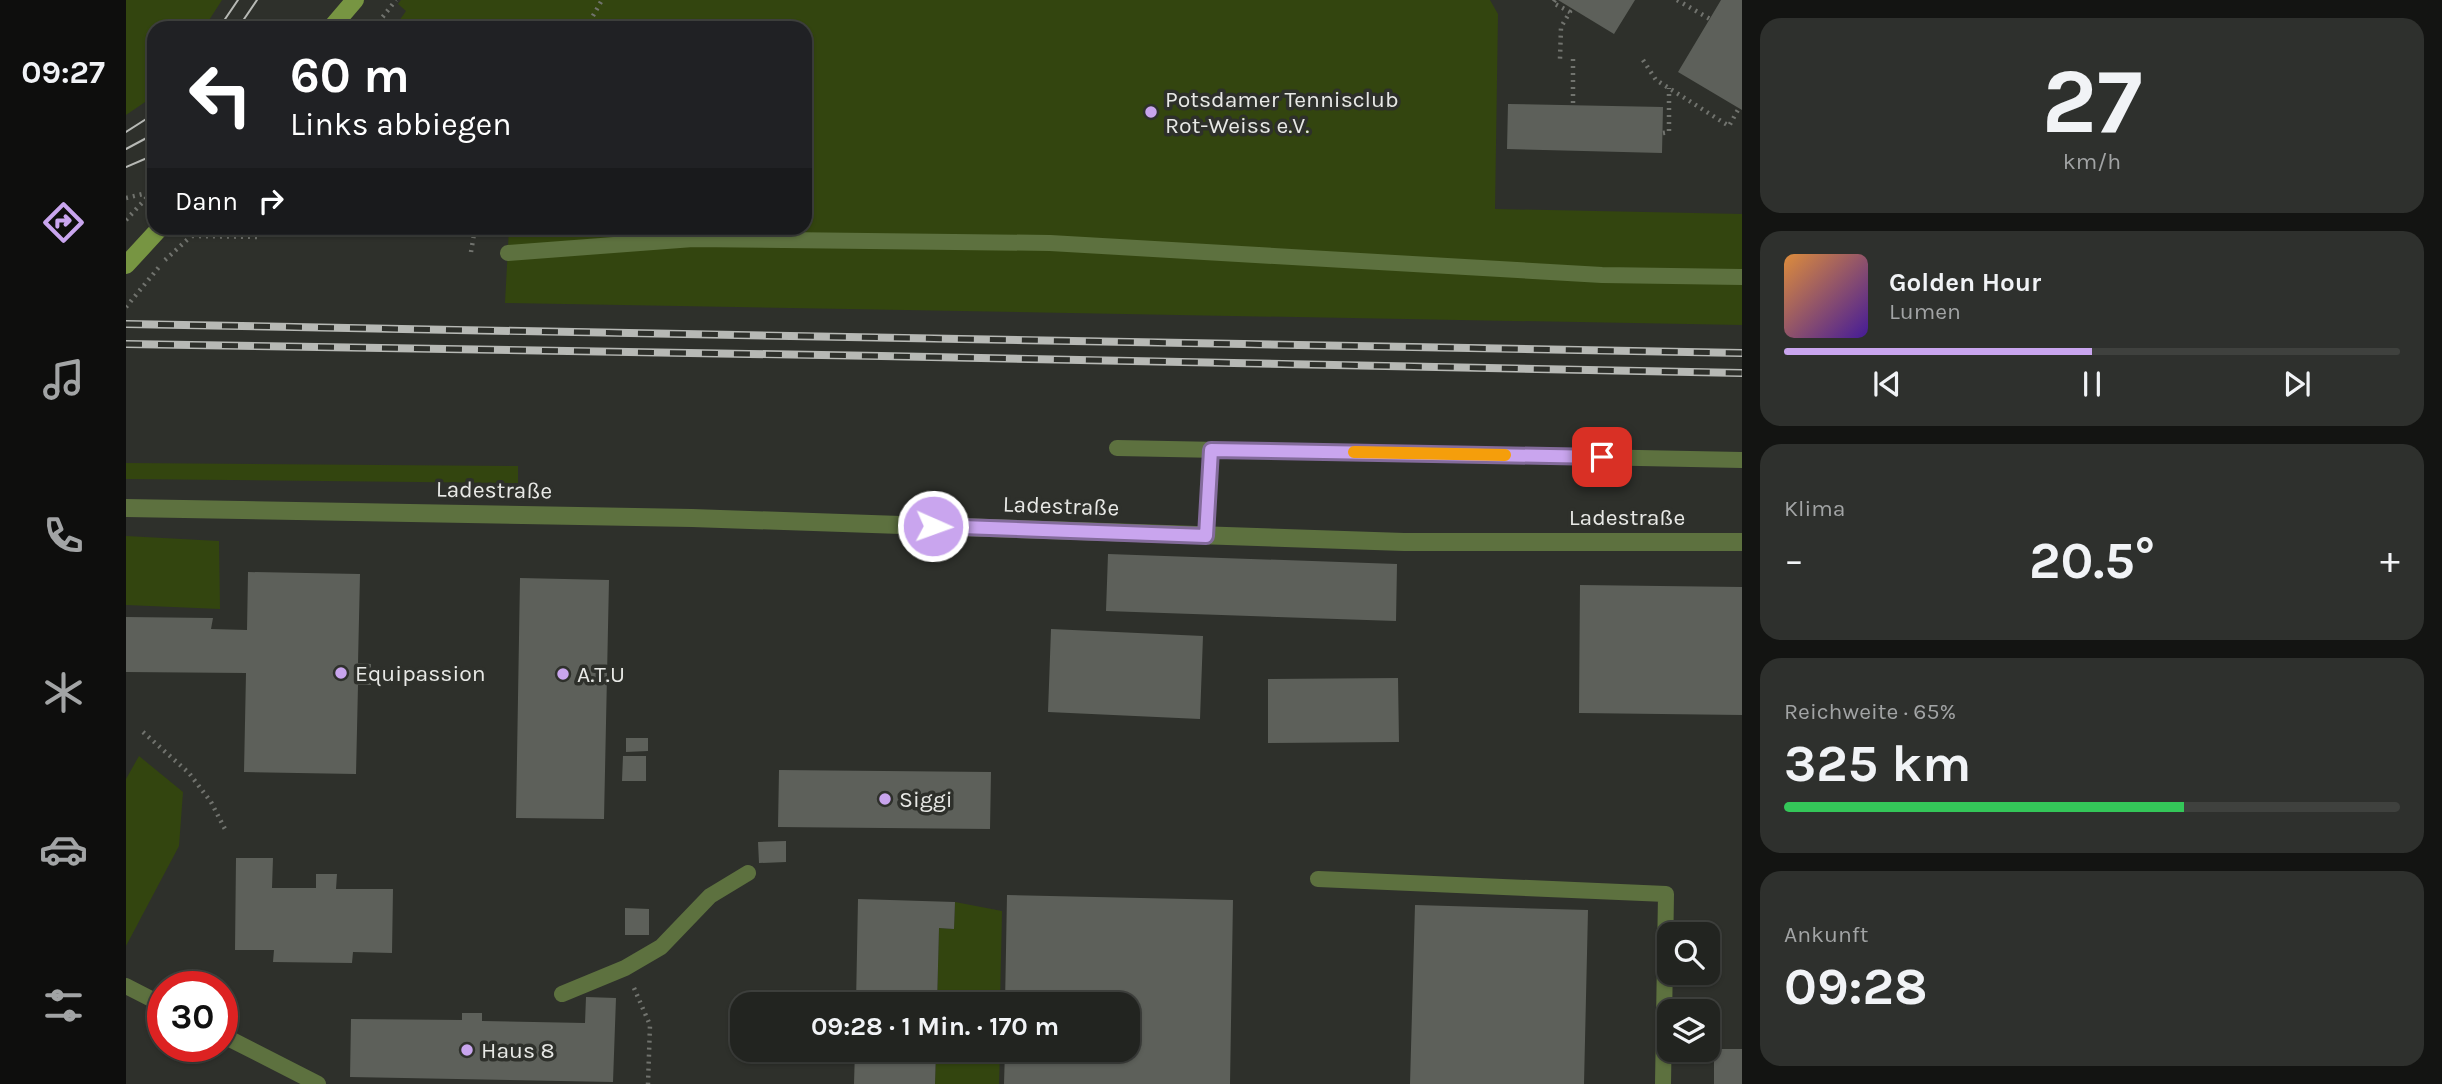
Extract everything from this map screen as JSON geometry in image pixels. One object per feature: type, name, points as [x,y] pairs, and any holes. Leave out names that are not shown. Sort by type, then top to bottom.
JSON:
[{"type":"main road","points":[[337,21],[355,0]]},
{"type":"main road","points":[[126,265],[152,235]]},
{"type":"street","name":"Ladestraße","points":[[126,508],[692,518],[1404,542],[1742,542]]},
{"type":"lane","points":[[508,253],[693,239],[1050,243],[1602,275],[1742,277]]},
{"type":"lane","points":[[1117,448],[1742,460]]},
{"type":"lane","points":[[1206,536],[1211,450]]},
{"type":"lane","points":[[562,994],[625,968],[662,947],[710,896],[748,873]]},
{"type":"lane","points":[[1318,879],[1666,894],[1663,1084]]},
{"type":"lane","points":[[126,986],[147,997]]},
{"type":"lane","points":[[238,1043],[318,1084]]},
{"type":"path","points":[[380,21],[396,0]]},
{"type":"path","points":[[590,21],[602,0]]},
{"type":"path","points":[[1555,0],[1553,3],[1570,12],[1561,27],[1560,59]]},
{"type":"path","points":[[1677,0],[1710,19]]},
{"type":"path","points":[[1573,60],[1573,105]]},
{"type":"path","points":[[1643,60],[1656,80],[1728,126],[1739,108]]},
{"type":"path","points":[[1663,132],[1669,132],[1669,88]]},
{"type":"path","points":[[126,198],[147,193]]},
{"type":"path","points":[[126,220],[147,197]]},
{"type":"path","points":[[471,252],[474,235]]},
{"type":"path","points":[[126,306],[191,236],[261,237]]},
{"type":"path","points":[[143,732],[189,773],[211,802],[227,833]]},
{"type":"path","points":[[625,968],[650,1025],[648,1084]]},
{"type":"green space","points":[[126,0],[222,0],[208,21],[147,21],[147,101],[126,115]]},
{"type":"green space","points":[[401,0],[1490,0],[1498,14],[1495,209],[1742,214],[1742,325],[505,303],[509,235],[812,235],[812,21],[399,21],[406,11],[398,4]]},
{"type":"green space","points":[[126,463],[518,466],[518,483],[126,479]]},
{"type":"green space","points":[[126,536],[219,541],[220,609],[126,605]]},
{"type":"green space","points":[[139,756],[183,792],[179,846],[126,946],[126,779]]},
{"type":"green space","points":[[955,902],[1002,911],[1000,992],[937,992],[939,928],[954,929]]},
{"type":"green space","points":[[936,1062],[1000,1062],[999,1084],[935,1084]]},
{"type":"building","points":[[1558,0],[1635,0],[1614,34]]},
{"type":"building","points":[[1721,0],[1742,0],[1742,110],[1678,72]]},
{"type":"building","points":[[1508,104],[1663,107],[1662,153],[1507,149]]},
{"type":"building","points":[[1108,554],[1397,564],[1396,621],[1106,611]]},
{"type":"building","points":[[248,572],[360,574],[358,663],[371,664],[371,685],[358,685],[356,774],[244,772],[246,673],[126,672],[126,617],[213,618],[211,629],[247,630]]},
{"type":"building","name":"A.T.U","points":[[520,578],[609,580],[604,819],[516,818]]},
{"type":"building","points":[[1580,585],[1742,587],[1742,715],[1579,713]]},
{"type":"building","points":[[1051,629],[1203,636],[1200,719],[1048,712]]},
{"type":"building","points":[[1398,678],[1399,742],[1268,743],[1268,679]]},
{"type":"building","points":[[626,738],[648,738],[648,751],[626,752]]},
{"type":"building","points":[[623,756],[646,756],[646,781],[622,781]]},
{"type":"building","name":"Siggi","points":[[779,770],[991,772],[990,829],[778,827]]},
{"type":"building","points":[[786,841],[786,862],[759,863],[758,842]]},
{"type":"building","points":[[236,858],[273,858],[272,888],[316,888],[316,874],[337,874],[336,889],[393,889],[392,953],[353,952],[352,963],[273,962],[274,950],[235,950]]},
{"type":"building","points":[[1007,895],[1233,900],[1230,1084],[1004,1084],[1005,1062],[1140,1062],[1140,992],[1005,992]]},
{"type":"building","points":[[858,899],[955,902],[954,929],[939,928],[937,992],[856,992]]},
{"type":"building","points":[[1415,905],[1588,910],[1584,1084],[1410,1084]]},
{"type":"building","points":[[625,908],[649,909],[649,935],[625,935]]},
{"type":"building","name":"Haus 8","points":[[586,997],[616,998],[613,1082],[350,1077],[351,1019],[462,1020],[462,1013],[482,1013],[482,1021],[585,1023]]},
{"type":"building","points":[[1720,1049],[1742,1049],[1742,1084],[1714,1084],[1714,1062],[1720,1062]]},
{"type":"building","points":[[855,1062],[936,1062],[935,1084],[854,1084]]},
{"type":"tram line","points":[[224,21],[238,0]]},
{"type":"tram line","points":[[243,21],[257,0]]},
{"type":"tram line","points":[[126,132],[147,118]]},
{"type":"tram line","points":[[126,149],[147,138]]},
{"type":"tram line","points":[[126,167],[147,158]]},
{"type":"railway","points":[[126,324],[1742,353]]},
{"type":"railway","points":[[126,344],[1742,373]]},
{"type":"slow traffic","points":[[1354,452],[1505,455]]},
{"type":"place","name":"Potsdamer Tennisclub Rot-Weiss e.V.","points":[[1151,112]]},
{"type":"place","name":"Equipassion","points":[[341,673]]},
{"type":"place","name":"A.T.U","points":[[563,674]]},
{"type":"place","name":"Siggi","points":[[885,799]]},
{"type":"place","name":"Haus 8","points":[[467,1050]]},
{"type":"route","points":[[933,526],[1206,536],[1211,450],[1602,457]]}]
